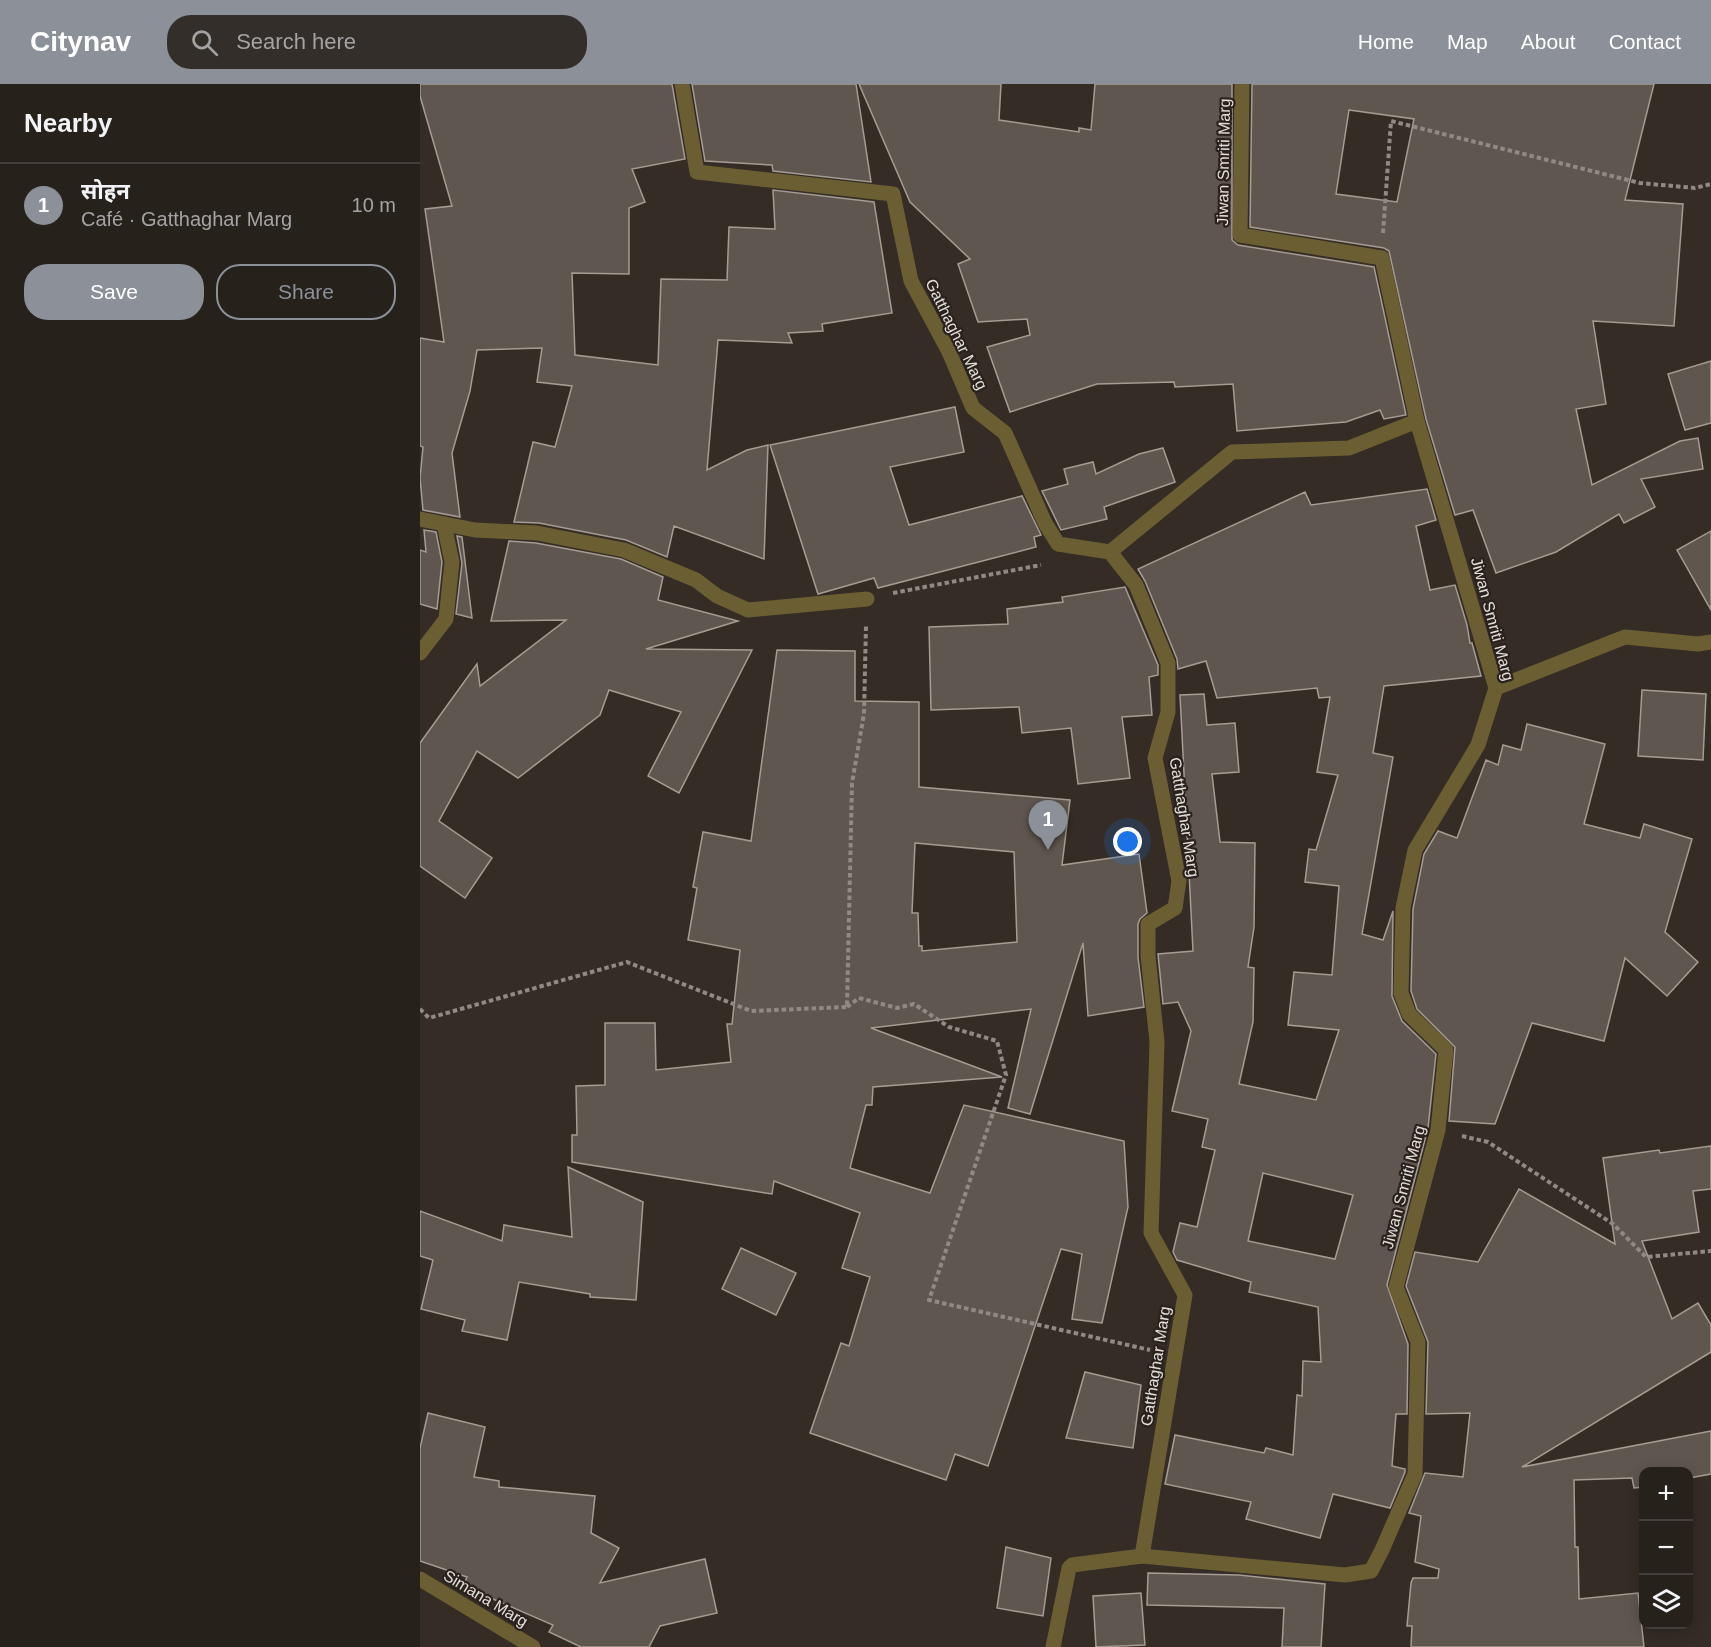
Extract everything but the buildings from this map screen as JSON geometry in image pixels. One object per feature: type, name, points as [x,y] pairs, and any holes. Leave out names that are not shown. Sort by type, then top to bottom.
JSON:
[{"type":"street","name":"Gatthaghar Marg","points":[[682,84],[697,172],[893,194],[911,281],[949,352],[973,408],[1005,433],[1045,523],[1058,544],[1110,552],[1136,585],[1168,663],[1168,712],[1155,758],[1179,881],[1175,908],[1148,924],[1148,956],[1157,1042],[1151,1233],[1185,1295],[1142,1556]]},
{"type":"street","name":"Jiwan Smriti Marg","points":[[1053,1647],[1069,1568],[1072,1565],[1142,1556],[1345,1575],[1371,1571],[1415,1474],[1418,1342],[1396,1287],[1438,1130],[1446,1050],[1409,1014],[1401,993],[1403,908],[1415,850],[1478,745],[1496,688],[1418,421],[1382,258],[1240,235],[1242,84]]},
{"type":"street","points":[[1110,552],[1232,452],[1349,448],[1418,421]]},
{"type":"street","points":[[420,519],[475,530],[537,533],[624,550],[696,580],[717,596],[748,610],[867,599]]},
{"type":"street","points":[[420,653],[446,619],[452,562],[444,524]]},
{"type":"street","points":[[1496,688],[1625,637],[1698,644],[1711,642]]},
{"type":"street","name":"Simana Marg","points":[[420,1579],[533,1647]]},
{"type":"path","points":[[1382,258],[1391,121],[1640,183],[1695,188],[1711,184]]},
{"type":"path","points":[[847,1007],[852,783],[864,714],[867,599],[1044,564]]},
{"type":"path","points":[[420,1009],[429,1018],[627,962],[751,1011],[847,1007],[859,998],[897,1008],[914,1004],[949,1027],[997,1041],[1006,1075],[929,1300],[1174,1355]]},
{"type":"path","points":[[1438,1130],[1488,1142],[1613,1224],[1646,1257],[1711,1251]]},
{"type":"place","name":"सोहन","points":[[1048,850]]}]
